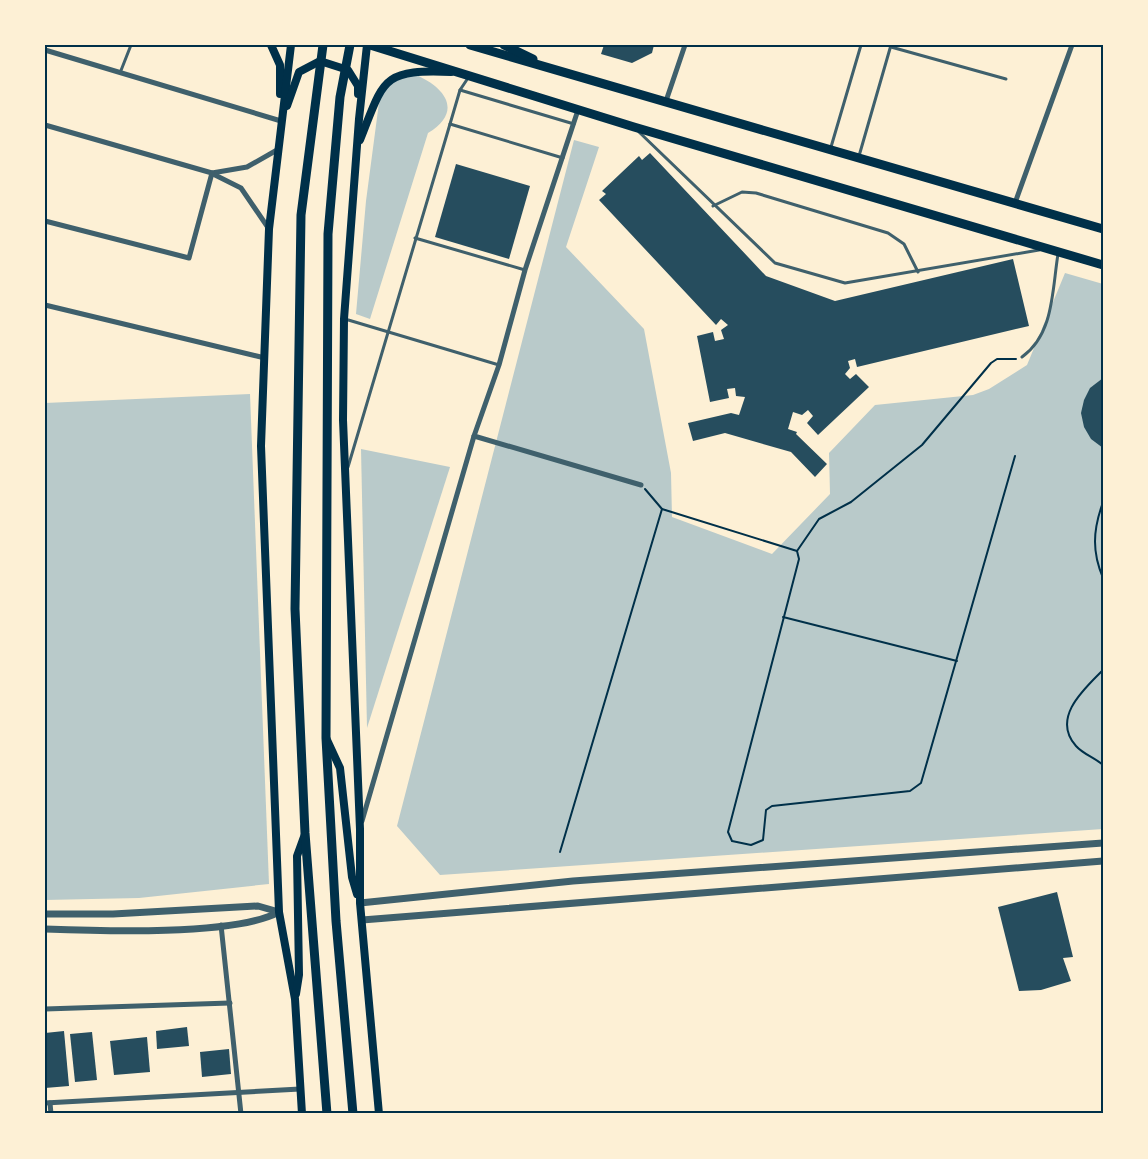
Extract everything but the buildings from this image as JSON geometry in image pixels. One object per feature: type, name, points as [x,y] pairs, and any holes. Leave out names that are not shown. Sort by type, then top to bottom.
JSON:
[{"type":"highway","points":[[323,45],[301,215],[295,609],[305,834],[327,1114]]},
{"type":"highway","points":[[350,45],[340,96],[328,234],[326,738],[336,921],[353,1114]]},
{"type":"highway","points":[[368,45],[634,127],[1103,265]]},
{"type":"highway","points":[[470,45],[1103,229]]},
{"type":"highway","points":[[504,45],[560,71]]},
{"type":"main road","points":[[271,45],[280,64],[281,121]]},
{"type":"main road","points":[[291,45],[269,229],[261,446],[279,912],[295,999],[302,1114]]},
{"type":"main road","points":[[368,45],[356,149],[344,319],[345,478],[360,829],[360,903],[379,1114]]},
{"type":"main road","points":[[281,121],[299,72],[320,61],[348,70],[357,86],[359,118]]},
{"type":"main road","points":[[356,149],[380,90],[388,80],[405,73],[467,74]]},
{"type":"main road","points":[[326,738],[340,768],[352,877],[360,903]]},
{"type":"main road","points":[[295,999],[299,975],[297,856],[305,834]]},
{"type":"street","points":[[666,102],[685,45]]},
{"type":"street","points":[[1015,203],[1072,45]]},
{"type":"street","points":[[45,50],[281,121]]},
{"type":"street","points":[[360,829],[474,436],[499,365],[525,270],[578,108]]},
{"type":"street","points":[[45,125],[212,173],[241,188],[269,229]]},
{"type":"street","points":[[212,173],[247,168],[277,150]]},
{"type":"street","points":[[45,221],[189,258],[212,173]]},
{"type":"street","points":[[45,305],[265,358]]},
{"type":"street","points":[[474,436],[641,485]]},
{"type":"street","points":[[360,903],[573,881],[1103,843]]},
{"type":"street","points":[[362,920],[1103,861]]},
{"type":"street","points":[[45,914],[113,914],[258,906],[279,912]]},
{"type":"street","points":[[45,929],[98,931],[221,925],[264,921],[279,912]]},
{"type":"street","points":[[221,925],[241,1114]]},
{"type":"street","points":[[45,1009],[230,1003]]},
{"type":"street","points":[[51,1114],[47,1103],[300,1089]]},
{"type":"lane","points":[[120,73],[130,45]]},
{"type":"lane","points":[[830,149],[861,45]]},
{"type":"lane","points":[[858,157],[891,46],[1006,79]]},
{"type":"lane","points":[[345,478],[415,238],[460,90],[467,74]]},
{"type":"lane","points":[[460,90],[574,124]]},
{"type":"lane","points":[[450,124],[563,158]]},
{"type":"lane","points":[[634,127],[713,206],[775,263],[845,284],[1047,249]]},
{"type":"lane","points":[[713,206],[741,192],[756,193],[888,233],[904,244],[918,272]]},
{"type":"lane","points":[[415,238],[525,270]]},
{"type":"lane","points":[[1022,357],[1036,346],[1045,332],[1058,252]]},
{"type":"lane","points":[[344,319],[499,365]]},
{"type":"path","points":[[1015,456],[924,777],[918,787],[910,791],[889,794],[771,806],[766,810],[763,840],[750,845],[736,843],[729,837],[729,827],[799,559],[797,551],[819,519],[851,502],[922,445],[991,363],[997,359],[1022,357]]},
{"type":"path","points":[[641,485],[662,509],[797,551]]},
{"type":"path","points":[[1102,505],[1095,525],[1094,545],[1103,578]]},
{"type":"path","points":[[560,852],[662,509]]},
{"type":"path","points":[[783,616],[957,661]]},
{"type":"path","points":[[1103,670],[1074,700],[1067,726],[1076,745],[1103,765]]},
{"type":"shaded area","points":[[414,74],[425,79],[442,93],[448,108],[439,125],[428,133],[370,319],[356,314],[366,201],[380,95],[391,82]]},
{"type":"shaded area","points":[[574,140],[599,147],[566,247],[644,329],[671,473],[672,517],[772,554],[830,494],[829,453],[875,405],[973,395],[989,389],[1027,365],[1065,273],[1103,284],[1103,829],[440,875],[397,826]]},
{"type":"shaded area","points":[[250,394],[269,884],[139,898],[45,900],[45,403]]},
{"type":"shaded area","points":[[361,449],[450,467],[367,728]]}]
